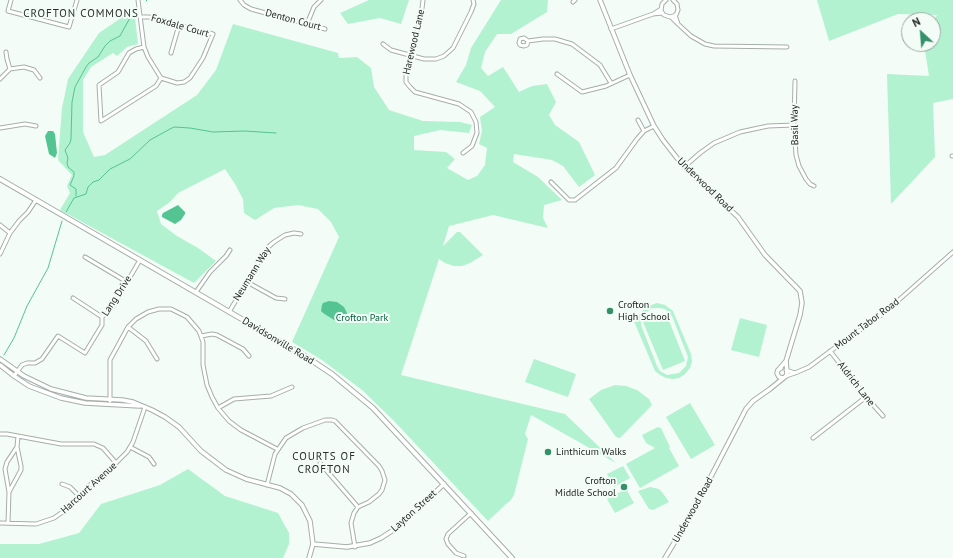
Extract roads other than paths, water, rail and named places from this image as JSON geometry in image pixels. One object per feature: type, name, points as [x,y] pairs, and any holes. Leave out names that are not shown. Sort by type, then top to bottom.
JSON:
[{"type":"main road","name":"Davidsonville Road","points":[[0,179],[308,358],[346,385],[373,408],[512,558]]},
{"type":"street","points":[[11,0],[8,11],[69,27],[77,0]]},
{"type":"street","points":[[138,0],[144,47],[148,58],[161,78],[156,86],[101,122],[99,85],[118,72],[129,53],[144,47]]},
{"type":"street","name":"Denton Court","points":[[240,0],[244,5],[251,9],[325,29]]},
{"type":"street","points":[[307,24],[314,7],[321,0]]},
{"type":"street","name":"Harewood Lane","points":[[423,0],[421,17],[405,76],[406,82],[415,92],[459,104],[467,108],[473,116],[477,126],[476,137],[470,149],[463,153]]},
{"type":"street","points":[[383,44],[391,50],[410,56],[432,60],[440,58],[453,48],[471,12],[474,4],[473,0]]},
{"type":"street","name":"Underwood Road","points":[[600,0],[630,75],[654,126],[667,145],[684,167],[731,210],[766,254],[800,291],[802,308],[786,361],[786,370]]},
{"type":"street","points":[[611,29],[653,14],[661,9],[665,0]]},
{"type":"street","points":[[671,17],[675,15],[678,10],[678,6],[673,0]]},
{"type":"street","points":[[661,9],[662,13]]},
{"type":"street","points":[[653,14],[662,13],[671,17],[691,36],[710,45],[787,47]]},
{"type":"street","points":[[675,15],[678,24]]},
{"type":"street","name":"Foxdale Court","points":[[140,17],[149,17],[213,34],[203,58],[190,78],[184,82],[177,83],[161,78]]},
{"type":"street","points":[[172,53],[179,25]]},
{"type":"street","points":[[528,41],[555,39],[572,44],[596,61],[603,69],[611,84]]},
{"type":"street","points":[[6,52],[10,69]]},
{"type":"street","points":[[0,79],[10,69],[19,67],[28,67],[36,72],[40,78]]},
{"type":"street","points":[[557,74],[582,92],[603,87],[630,75]]},
{"type":"street","name":"Basil Way","points":[[795,81],[794,146],[799,166],[808,182],[814,186]]},
{"type":"street","points":[[638,120],[644,131]]},
{"type":"street","points":[[0,128],[25,124],[36,126]]},
{"type":"street","points":[[684,167],[714,143],[740,132],[768,126],[794,125]]},
{"type":"street","points":[[550,182],[569,200],[575,200],[616,168],[644,131],[654,126]]},
{"type":"street","points":[[0,254],[10,233],[36,200]]},
{"type":"street","points":[[0,225],[10,233]]},
{"type":"street","name":"Neumann Way","points":[[229,312],[270,244],[290,233],[301,234]]},
{"type":"street","points":[[196,292],[210,272],[230,250]]},
{"type":"street","name":"Mount Tabor Road","points":[[784,377],[810,368],[830,351],[882,314],[953,252]]},
{"type":"street","points":[[85,257],[127,282]]},
{"type":"street","name":"Lang Drive","points":[[16,371],[24,364],[35,363],[42,359],[58,336],[85,353],[102,325],[102,317],[112,308],[140,260]]},
{"type":"street","points":[[247,282],[276,298],[285,299]]},
{"type":"street","points":[[73,298],[102,317]]},
{"type":"street","points":[[110,405],[110,360],[128,327],[136,319],[148,312],[159,309],[171,309],[192,321],[201,336],[203,347],[203,365],[207,385],[218,408],[229,421],[241,430],[277,449]]},
{"type":"street","points":[[128,327],[146,341],[157,359]]},
{"type":"street","points":[[201,336],[212,334],[217,335],[243,349],[249,356]]},
{"type":"street","name":"Aldrich Lane","points":[[830,351],[883,416]]},
{"type":"street","points":[[0,359],[16,371],[40,385],[63,393],[86,398],[110,398],[133,402],[145,407],[172,422],[201,451],[217,464],[236,475],[286,491],[302,505],[310,521],[313,544],[309,558]]},
{"type":"street","name":"Underwood Road","points":[[780,368],[786,361]]},
{"type":"street","points":[[0,365],[14,376],[34,388],[61,398],[85,403],[145,407]]},
{"type":"street","points":[[774,386],[777,371],[780,368],[795,373]]},
{"type":"street","points":[[777,375],[779,377],[784,377],[786,370]]},
{"type":"street","points":[[14,376],[16,371]]},
{"type":"street","name":"Underwood Road","points":[[665,558],[691,515],[746,409],[753,401],[784,377]]},
{"type":"street","points":[[218,408],[234,399],[271,396],[292,387]]},
{"type":"street","points":[[813,438],[866,397]]},
{"type":"street","name":"Harcourt Avenue","points":[[0,523],[36,524],[49,521],[64,511],[116,463],[130,447],[145,407]]},
{"type":"street","points":[[268,485],[273,459],[277,449],[286,438],[303,428],[329,420],[339,424],[379,466],[385,480],[379,494],[369,502],[358,507],[354,513],[352,519],[355,547]]},
{"type":"street","points":[[0,434],[61,444],[94,444],[103,448],[116,463]]},
{"type":"street","points":[[9,492],[21,470],[17,447],[18,436]]},
{"type":"street","points":[[8,523],[9,492],[5,473],[6,465],[17,447]]},
{"type":"street","points":[[130,447],[149,458],[154,464]]},
{"type":"street","points":[[320,463],[358,507]]},
{"type":"street","points":[[62,484],[70,487],[79,496]]},
{"type":"street","name":"Layton Street","points":[[313,544],[338,547],[355,547],[370,543],[388,534],[401,525],[444,484]]},
{"type":"street","points":[[464,556],[456,553],[448,544],[446,538],[448,534],[471,513]]},
{"type":"waterway","points":[[76,196],[76,189],[70,185],[74,172],[68,167],[68,158],[65,150],[71,139],[72,102],[75,87],[89,63],[98,57],[110,41],[120,36],[131,16]]},
{"type":"waterway","points":[[66,212],[74,198],[86,194],[88,187],[93,182],[99,180],[110,169],[130,159],[150,140],[174,127],[213,132],[244,131],[276,133]]},
{"type":"waterway","points":[[4,355],[14,338],[27,306],[48,268],[62,221]]},
{"type":"place","name":"Crofton High School","points":[[610,311]]},
{"type":"place","name":"Linthicum Walks","points":[[548,452]]},
{"type":"place","name":"Crofton Middle School","points":[[624,487]]},
{"type":"district","name":"CROFTON COMMONS","points":[[81,14]]},
{"type":"district","name":"COURTS OF CROFTON","points":[[324,463]]},
{"type":"park label","name":"Crofton Park","points":[[362,318]]}]
